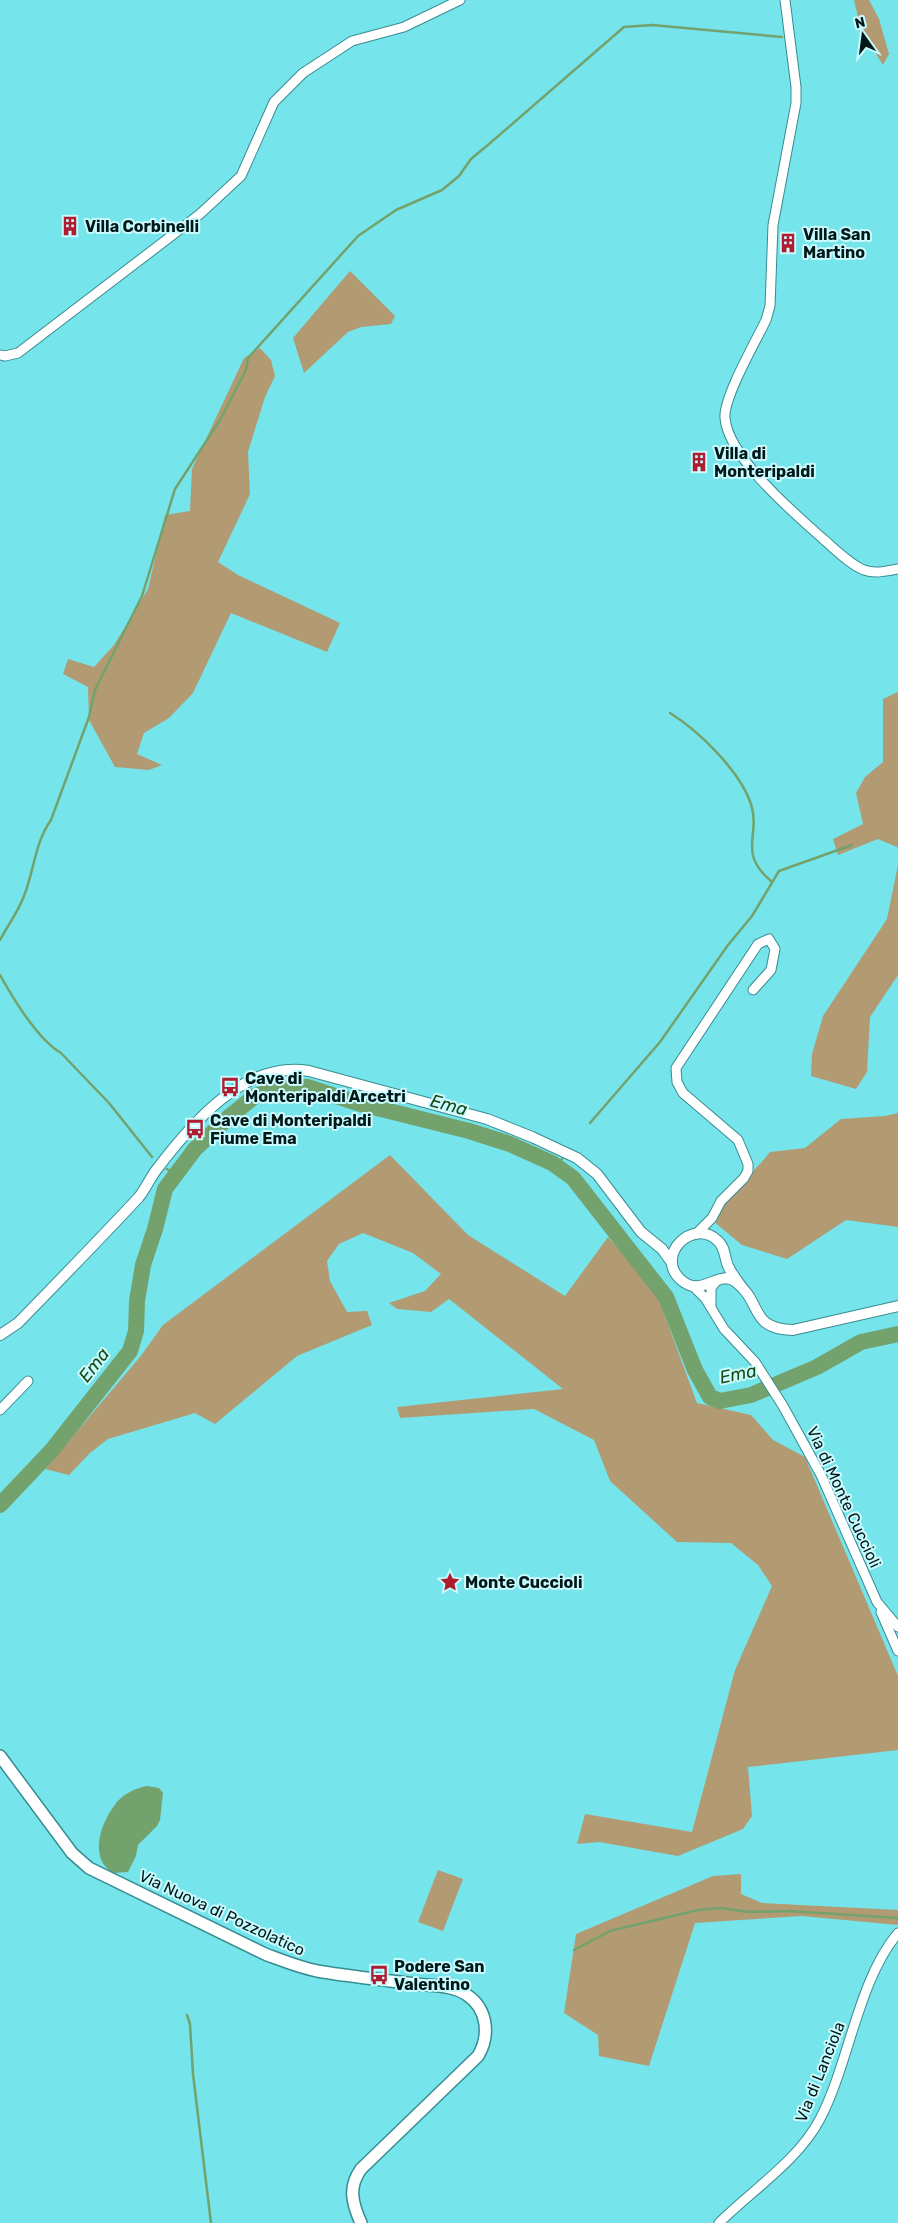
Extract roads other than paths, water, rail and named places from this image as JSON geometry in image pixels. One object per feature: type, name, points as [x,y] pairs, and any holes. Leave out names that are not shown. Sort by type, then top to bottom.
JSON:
[{"type":"main road","name":"Via Nuova di Pozzolatico","points":[[0,1756],[72,1853],[89,1868],[265,1954],[292,1964],[324,1972],[447,1988],[467,1994],[477,2005],[486,2028],[483,2047],[471,2066],[361,2169],[354,2178],[352,2192],[361,2223]]},
{"type":"street","points":[[0,355],[5,356],[18,352],[214,201],[241,176],[274,102],[303,73],[352,41],[404,27],[460,0]]},
{"type":"street","points":[[785,0],[796,87],[796,103],[774,225],[770,306],[766,320],[725,406],[726,429],[746,462],[779,500],[830,545],[863,570],[880,572],[898,569]]},
{"type":"street","points":[[672,1263],[676,1246],[684,1237],[697,1233],[712,1218],[721,1201],[744,1178],[748,1171],[748,1164],[738,1140],[684,1093],[677,1082],[676,1068],[758,944],[769,939],[775,949],[771,970],[753,990]]},
{"type":"street","points":[[0,1335],[18,1323],[141,1195],[176,1144],[205,1113],[249,1082],[274,1071],[287,1069],[309,1071],[487,1119],[577,1158],[597,1174],[641,1232],[656,1243],[672,1263],[680,1280],[693,1286],[706,1286],[722,1278],[732,1280],[744,1290]]},
{"type":"street","points":[[712,1218],[713,1237]]},
{"type":"street","points":[[697,1233],[713,1237],[723,1247],[729,1268],[764,1322],[778,1330],[793,1330],[898,1306]]},
{"type":"street","points":[[656,1243],[676,1246]]},
{"type":"street","points":[[711,1306],[711,1290],[722,1274],[726,1258]]},
{"type":"street","name":"Via di Monte Cuccioli","points":[[693,1286],[711,1306],[714,1315],[724,1329],[755,1362],[783,1406],[821,1475],[877,1602],[898,1627]]},
{"type":"street","points":[[0,1410],[28,1381]]},
{"type":"street","points":[[877,1602],[898,1651]]},
{"type":"street","name":"Via di Lanciola","points":[[719,2223],[803,2145],[820,2119],[871,1980],[883,1954],[898,1933]]},
{"type":"waterway","points":[[0,940],[24,896],[41,838],[51,820],[89,717],[95,690],[142,596],[175,489],[220,420],[246,370],[248,358],[358,236],[396,210],[442,190],[459,176],[471,159],[624,27],[652,25],[782,37]]},
{"type":"waterway","points":[[670,713],[693,730],[717,753],[738,778],[746,791],[751,804],[754,825],[752,852],[761,871],[771,881]]},
{"type":"waterway","points":[[590,1123],[660,1042],[728,945],[752,916],[779,871],[852,845]]},
{"type":"waterway","points":[[0,975],[35,1029],[109,1103],[152,1157]]},
{"type":"waterway","name":"Ema","points":[[0,1505],[52,1450],[130,1351],[136,1331],[137,1301],[143,1265],[155,1229],[165,1189],[195,1149],[229,1117],[255,1096],[281,1087],[308,1087],[357,1103],[469,1131],[510,1144],[552,1163],[573,1178],[666,1297],[695,1370],[710,1397],[720,1401],[751,1395],[817,1367],[861,1342],[898,1334]]},
{"type":"waterway","points":[[556,1166],[562,1159]]},
{"type":"waterway","points":[[167,1169],[176,1175]]},
{"type":"waterway","points":[[574,1950],[610,1931],[698,1910],[721,1908],[748,1912],[789,1911],[898,1918]]},
{"type":"waterway","points":[[187,2015],[190,2024],[193,2074],[211,2223]]},
{"type":"place","name":"Villa Corbinelli","points":[[70,226]]},
{"type":"place","name":"Villa San Martino","points":[[788,243]]},
{"type":"place","name":"Villa di Monteripaldi","points":[[699,462]]},
{"type":"place","name":"Cave di Monteripaldi Arcetri","points":[[230,1087]]},
{"type":"place","name":"Cave di Monteripaldi Fiume Ema","points":[[195,1129]]},
{"type":"place","name":"Monte Cuccioli","points":[[450,1582]]},
{"type":"place","name":"Podere San Valentino","points":[[379,1975]]}]
